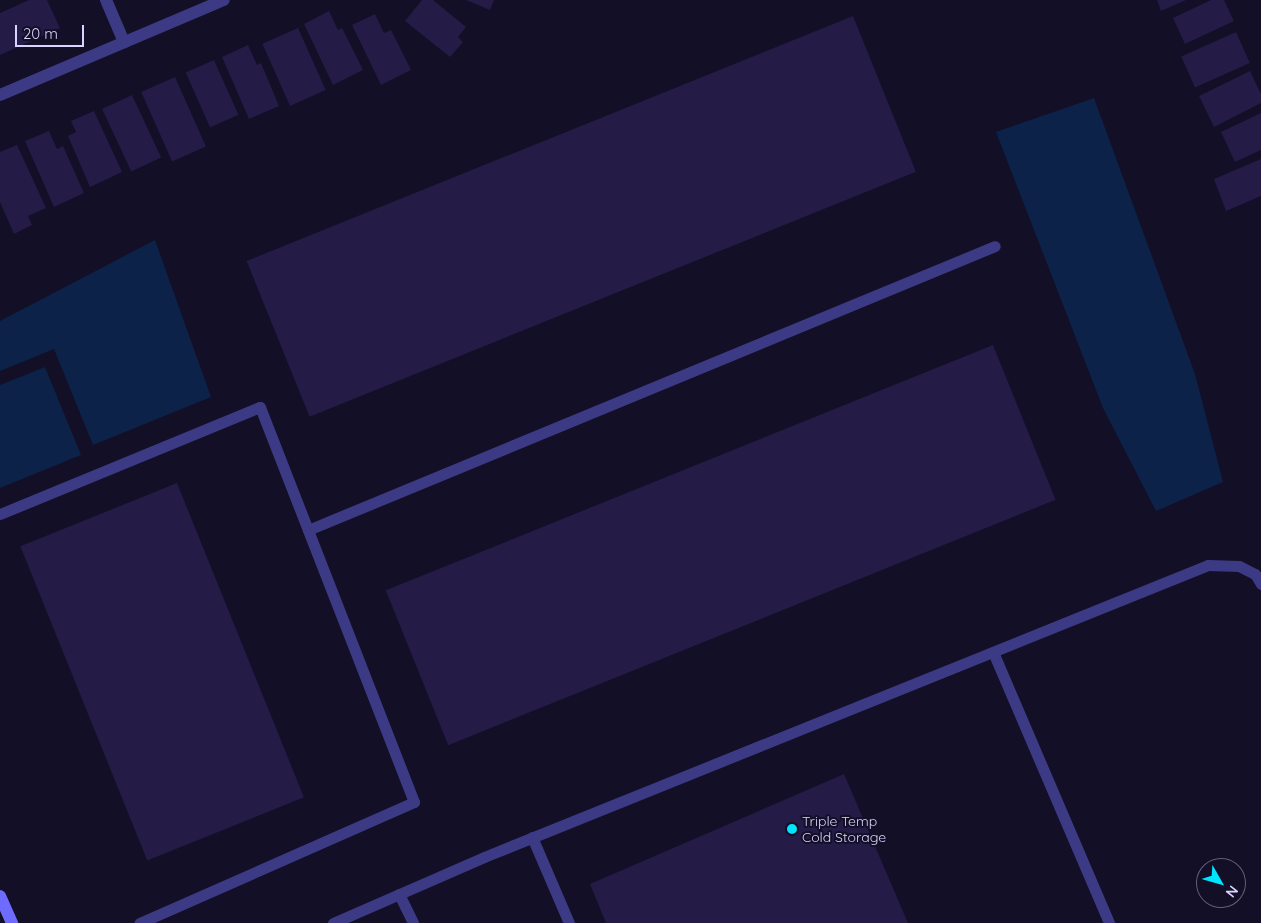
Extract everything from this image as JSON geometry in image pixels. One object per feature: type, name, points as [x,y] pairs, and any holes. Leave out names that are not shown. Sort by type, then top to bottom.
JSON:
[{"type":"street","points":[[106,0],[124,42]]},
{"type":"street","points":[[0,95],[224,0]]},
{"type":"street","points":[[0,896],[12,923]]},
{"type":"lane","points":[[308,530],[995,246]]},
{"type":"lane","points":[[0,514],[260,407],[414,802],[140,923]]},
{"type":"lane","points":[[333,923],[532,837],[1208,565],[1239,566],[1254,574],[1261,584]]},
{"type":"lane","points":[[993,652],[1109,923]]},
{"type":"lane","points":[[532,837],[569,923]]},
{"type":"lane","points":[[399,894],[413,923]]},
{"type":"water","points":[[1094,98],[1195,374],[1223,482],[1156,511],[1103,408],[996,132]]},
{"type":"water","points":[[155,240],[211,397],[93,445],[54,349],[0,371],[0,321]]},
{"type":"water","points":[[45,367],[81,455],[0,488],[0,385]]},
{"type":"building","points":[[29,0],[47,0],[60,28],[0,55],[0,13]]},
{"type":"building","points":[[422,0],[433,0],[466,27],[458,37],[463,42],[450,57],[405,21]]},
{"type":"building","points":[[466,0],[494,0],[490,10]]},
{"type":"building","points":[[1157,0],[1186,0],[1161,11]]},
{"type":"building","points":[[1211,0],[1224,0],[1234,21],[1185,44],[1173,18]]},
{"type":"building","points":[[329,11],[338,30],[342,28],[363,70],[333,85],[304,24]]},
{"type":"building","points":[[375,14],[384,33],[391,30],[411,70],[381,85],[352,25]]},
{"type":"building","points":[[853,16],[916,172],[310,417],[247,261]]},
{"type":"building","points":[[298,28],[326,90],[290,106],[262,44]]},
{"type":"building","points":[[1236,32],[1250,63],[1195,87],[1181,56]]},
{"type":"building","points":[[248,45],[257,65],[261,63],[279,106],[249,119],[222,57]]},
{"type":"building","points":[[214,60],[238,115],[210,127],[186,73]]},
{"type":"building","points":[[1250,71],[1261,94],[1261,103],[1214,127],[1199,96]]},
{"type":"building","points":[[175,77],[206,146],[172,161],[141,92]]},
{"type":"building","points":[[132,95],[161,158],[131,171],[102,109]]},
{"type":"building","points":[[94,111],[122,172],[90,187],[68,136],[76,132],[71,121]]},
{"type":"building","points":[[1261,113],[1261,150],[1235,162],[1221,132]]},
{"type":"building","points":[[49,131],[57,149],[63,146],[84,193],[54,207],[25,141]]},
{"type":"building","points":[[17,145],[46,208],[28,216],[32,225],[14,234],[0,202],[0,152]]},
{"type":"building","points":[[1261,159],[1261,196],[1226,211],[1214,179]]},
{"type":"building","points":[[993,345],[1056,500],[448,745],[386,590]]},
{"type":"building","points":[[177,483],[304,797],[147,861],[20,546]]},
{"type":"building","name":"Triple Temp Cold Storage","points":[[844,774],[908,923],[606,923],[590,884]]},
{"type":"place","name":"Triple Temp Cold Storage","points":[[792,829]]}]
